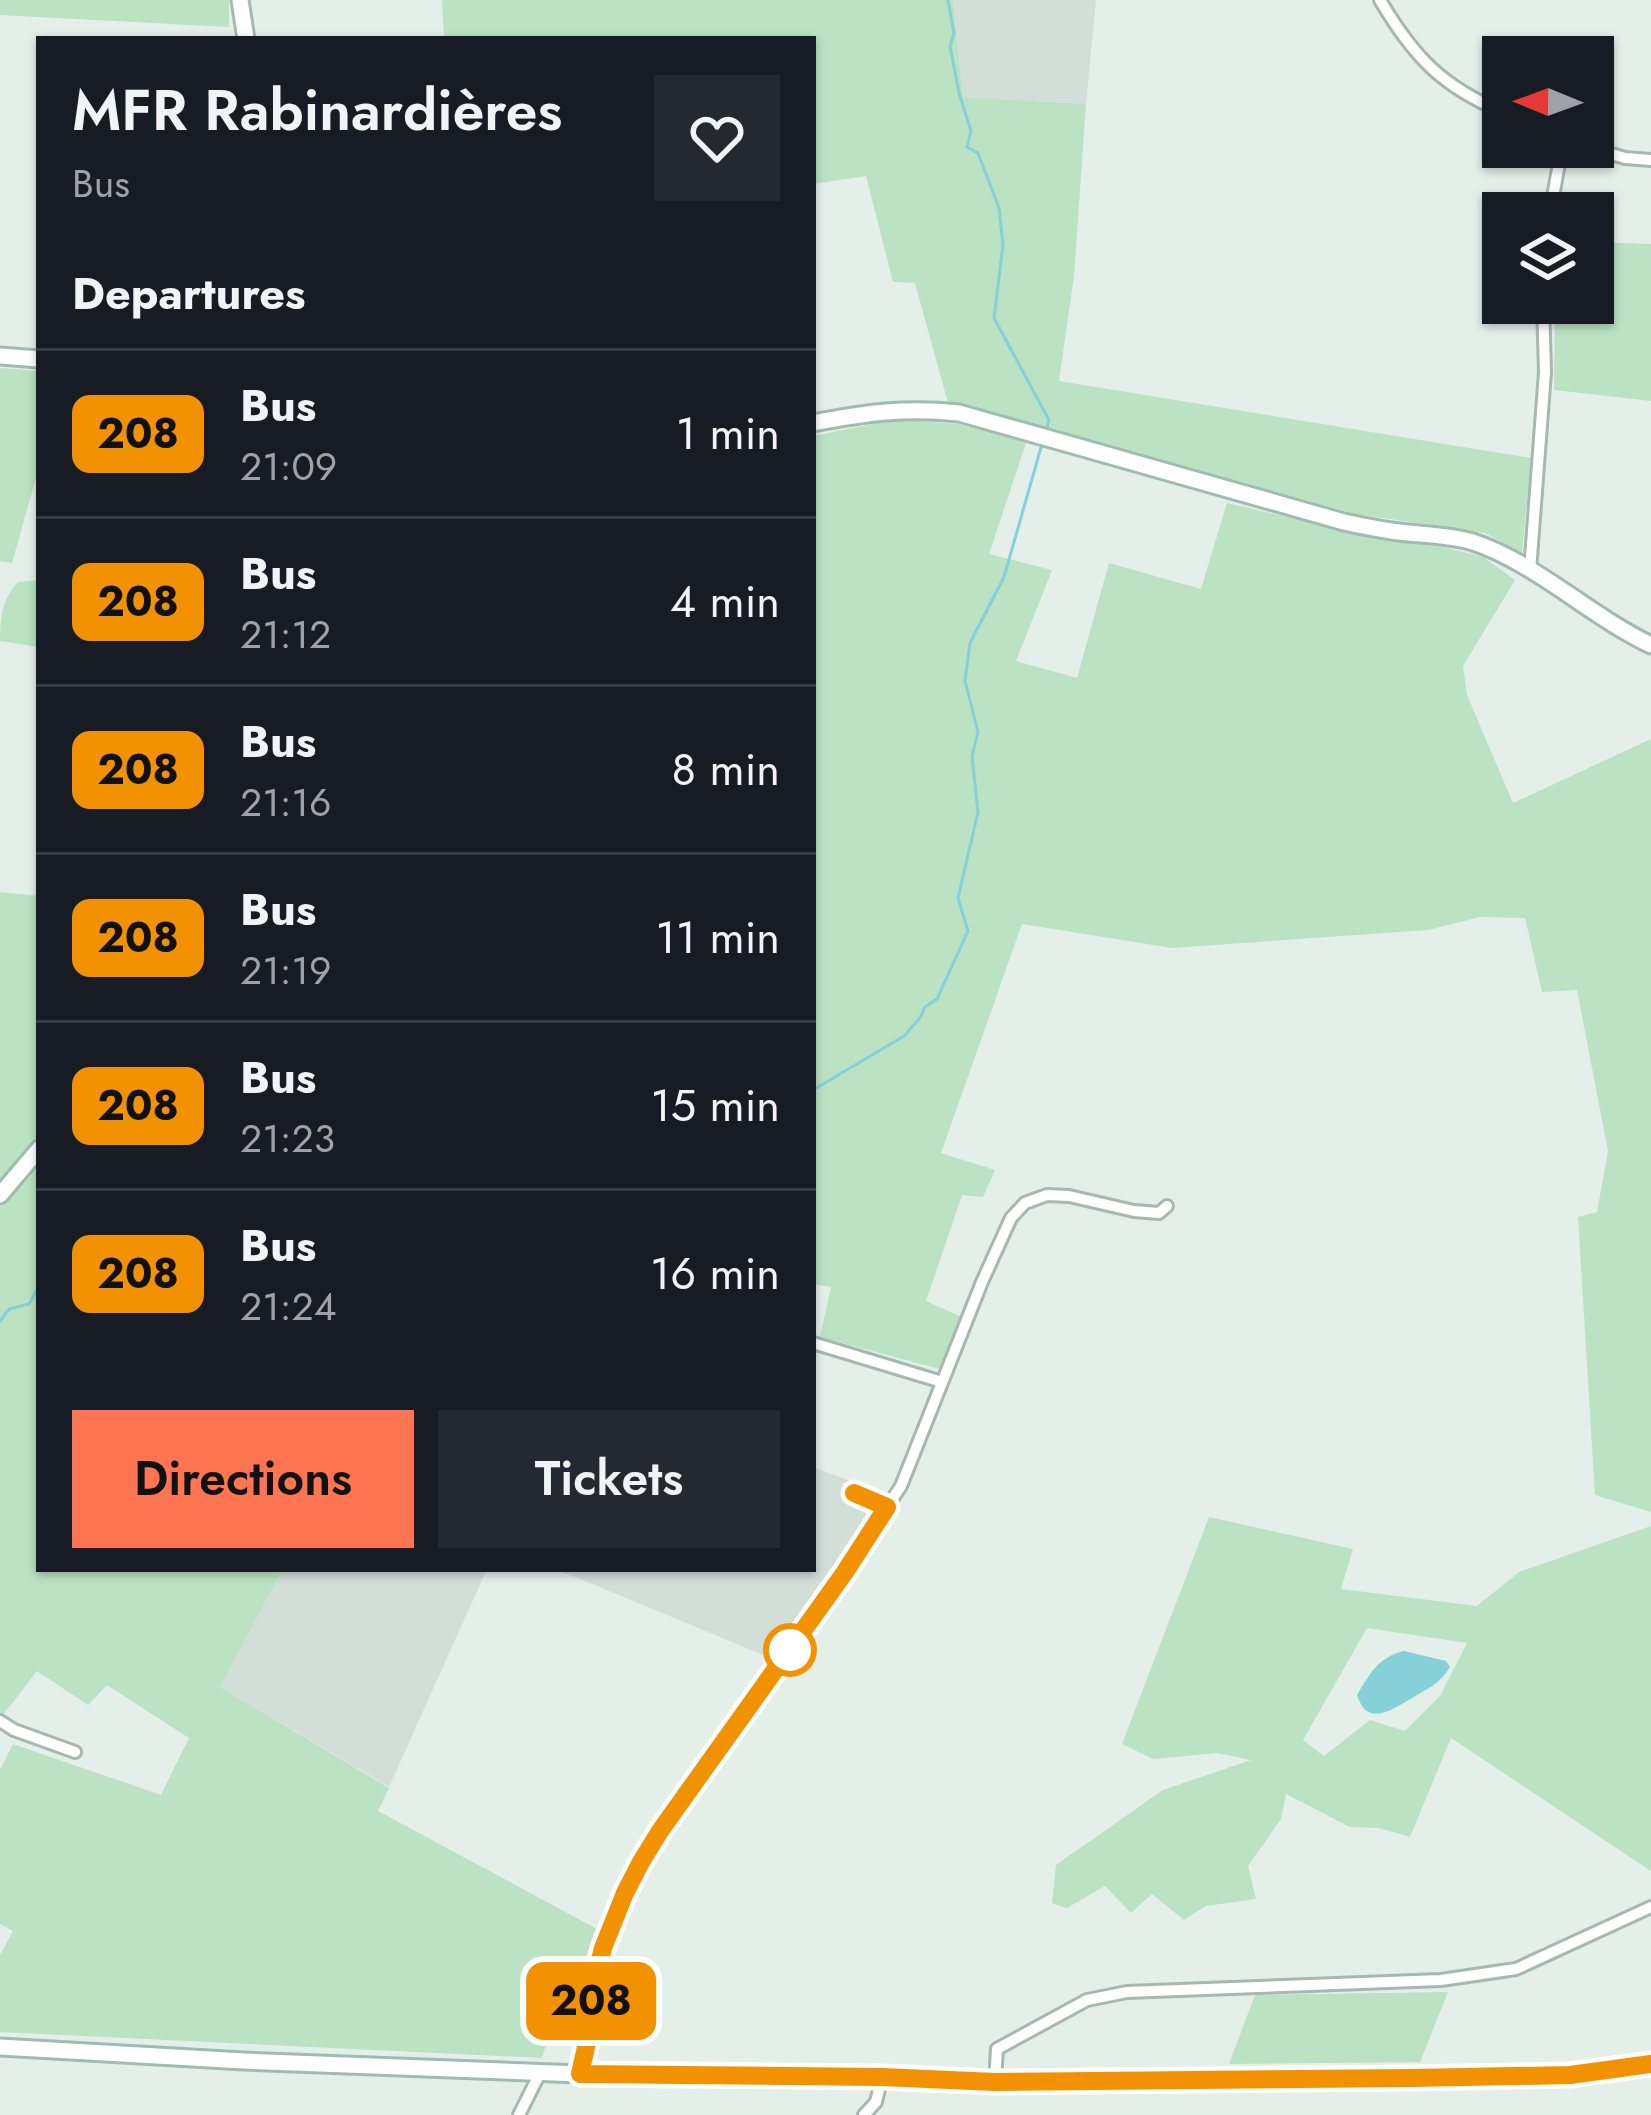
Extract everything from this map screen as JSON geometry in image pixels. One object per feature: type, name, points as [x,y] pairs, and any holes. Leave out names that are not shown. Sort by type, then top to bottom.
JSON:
[{"type":"main road","points":[[240,0],[246,36]]},
{"type":"main road","points":[[0,356],[36,358]]},
{"type":"main road","points":[[816,422],[887,410],[959,412],[1345,521],[1472,542],[1530,571],[1651,645]]},
{"type":"main road","points":[[0,1195],[36,1153]]},
{"type":"main road","points":[[0,2047],[540,2073],[995,2082],[1504,2078],[1651,2064]]},
{"type":"street","points":[[1380,0],[1402,38],[1428,67],[1454,89],[1482,102]]},
{"type":"street","points":[[1614,155],[1651,160]]},
{"type":"street","points":[[1530,571],[1544,391],[1543,324]]},
{"type":"street","points":[[580,2074],[600,1961],[633,1877],[660,1831],[901,1486],[1011,1218],[1025,1203],[1058,1195],[1134,1211],[1159,1213],[1167,1206]]},
{"type":"street","points":[[816,1344],[942,1382]]},
{"type":"street","points":[[0,1721],[75,1752]]},
{"type":"street","points":[[995,2082],[997,2050],[1087,2000],[1127,1992],[1441,1979],[1516,1969],[1651,1907]]},
{"type":"street","points":[[519,2115],[540,2073]]},
{"type":"street","points":[[864,2115],[876,2102],[882,2077]]},
{"type":"shaded area","points":[[953,0],[1096,0],[1086,104],[963,97]]},
{"type":"shaded area","points":[[816,1468],[888,1495],[773,1659],[563,1572],[816,1572]]},
{"type":"shaded area","points":[[281,1572],[486,1572],[389,1787],[220,1687]]},
{"type":"green space","points":[[0,0],[229,0],[229,27],[0,15]]},
{"type":"green space","points":[[442,0],[953,0],[963,97],[1086,104],[1074,276],[1059,381],[1531,458],[1522,553],[1485,533],[1356,514],[948,403],[915,283],[893,282],[866,176],[816,184],[816,36],[444,36]]},
{"type":"green space","points":[[1614,243],[1651,244],[1651,401],[1554,390],[1555,324],[1614,324]]},
{"type":"green space","points":[[0,368],[36,371],[36,478],[12,563],[0,561]]},
{"type":"green space","points":[[898,419],[957,424],[1027,440],[989,554],[1052,570],[1016,661],[1077,678],[1109,563],[1201,589],[1227,503],[1483,557],[1515,580],[1463,666],[1467,695],[1513,803],[1651,739],[1651,1512],[1595,1495],[1578,1217],[1597,1212],[1608,1151],[1577,990],[1542,992],[1525,918],[1480,917],[1428,930],[1172,948],[1022,924],[941,1153],[995,1170],[983,1197],[962,1195],[926,1301],[962,1317],[943,1370],[820,1337],[831,1287],[816,1284],[816,435]]},
{"type":"green space","points":[[36,580],[36,647],[0,641],[3,609],[18,582]]},
{"type":"green space","points":[[0,892],[36,896],[36,1139],[0,1182]]},
{"type":"green space","points":[[36,1165],[36,1572],[281,1572],[220,1687],[389,1788],[378,1811],[597,1929],[572,2011],[552,2026],[542,2058],[0,2032],[0,1955],[13,1931],[0,1924],[0,1770],[13,1744],[161,1795],[189,1738],[107,1685],[88,1705],[37,1671],[3,1715],[0,1712],[0,1207]]},
{"type":"green space","points":[[1209,1517],[1353,1549],[1341,1589],[1477,1606],[1519,1572],[1651,1526],[1651,1871],[1451,1738],[1410,1837],[1379,1828],[1350,1827],[1286,1794],[1281,1819],[1248,1866],[1256,1899],[1206,1906],[1184,1920],[1152,1894],[1131,1913],[1105,1886],[1067,1908],[1052,1903],[1056,1865],[1163,1790],[1251,1760],[1217,1753],[1153,1759],[1122,1744]],"holes":[[[1367,1628],[1467,1643],[1440,1696],[1405,1731],[1370,1720],[1324,1756],[1303,1740]]]},
{"type":"green space","points":[[1448,1992],[1420,2062],[1229,2064],[1255,1995]]},
{"type":"water","points":[[1404,1651],[1446,1661],[1450,1667],[1433,1685],[1396,1707],[1373,1714],[1367,1711],[1357,1695],[1381,1662]]},
{"type":"waterway","points":[[948,0],[954,34],[950,46],[971,131],[967,147],[978,153],[999,208],[1003,245],[994,318],[1049,420],[1047,427]]},
{"type":"waterway","points":[[816,1088],[904,1036],[925,1007],[937,999],[968,931],[958,898],[978,812],[972,756],[978,732],[965,681],[970,643],[1004,577],[1042,444]]},
{"type":"waterway","points":[[0,1321],[9,1309],[29,1304],[36,1291]]},
{"type":"bus line","name":"208","points":[[854,1493],[887,1507],[660,1831],[625,1893],[596,1974],[580,2074],[995,2082],[1504,2078],[1651,2064]]}]
